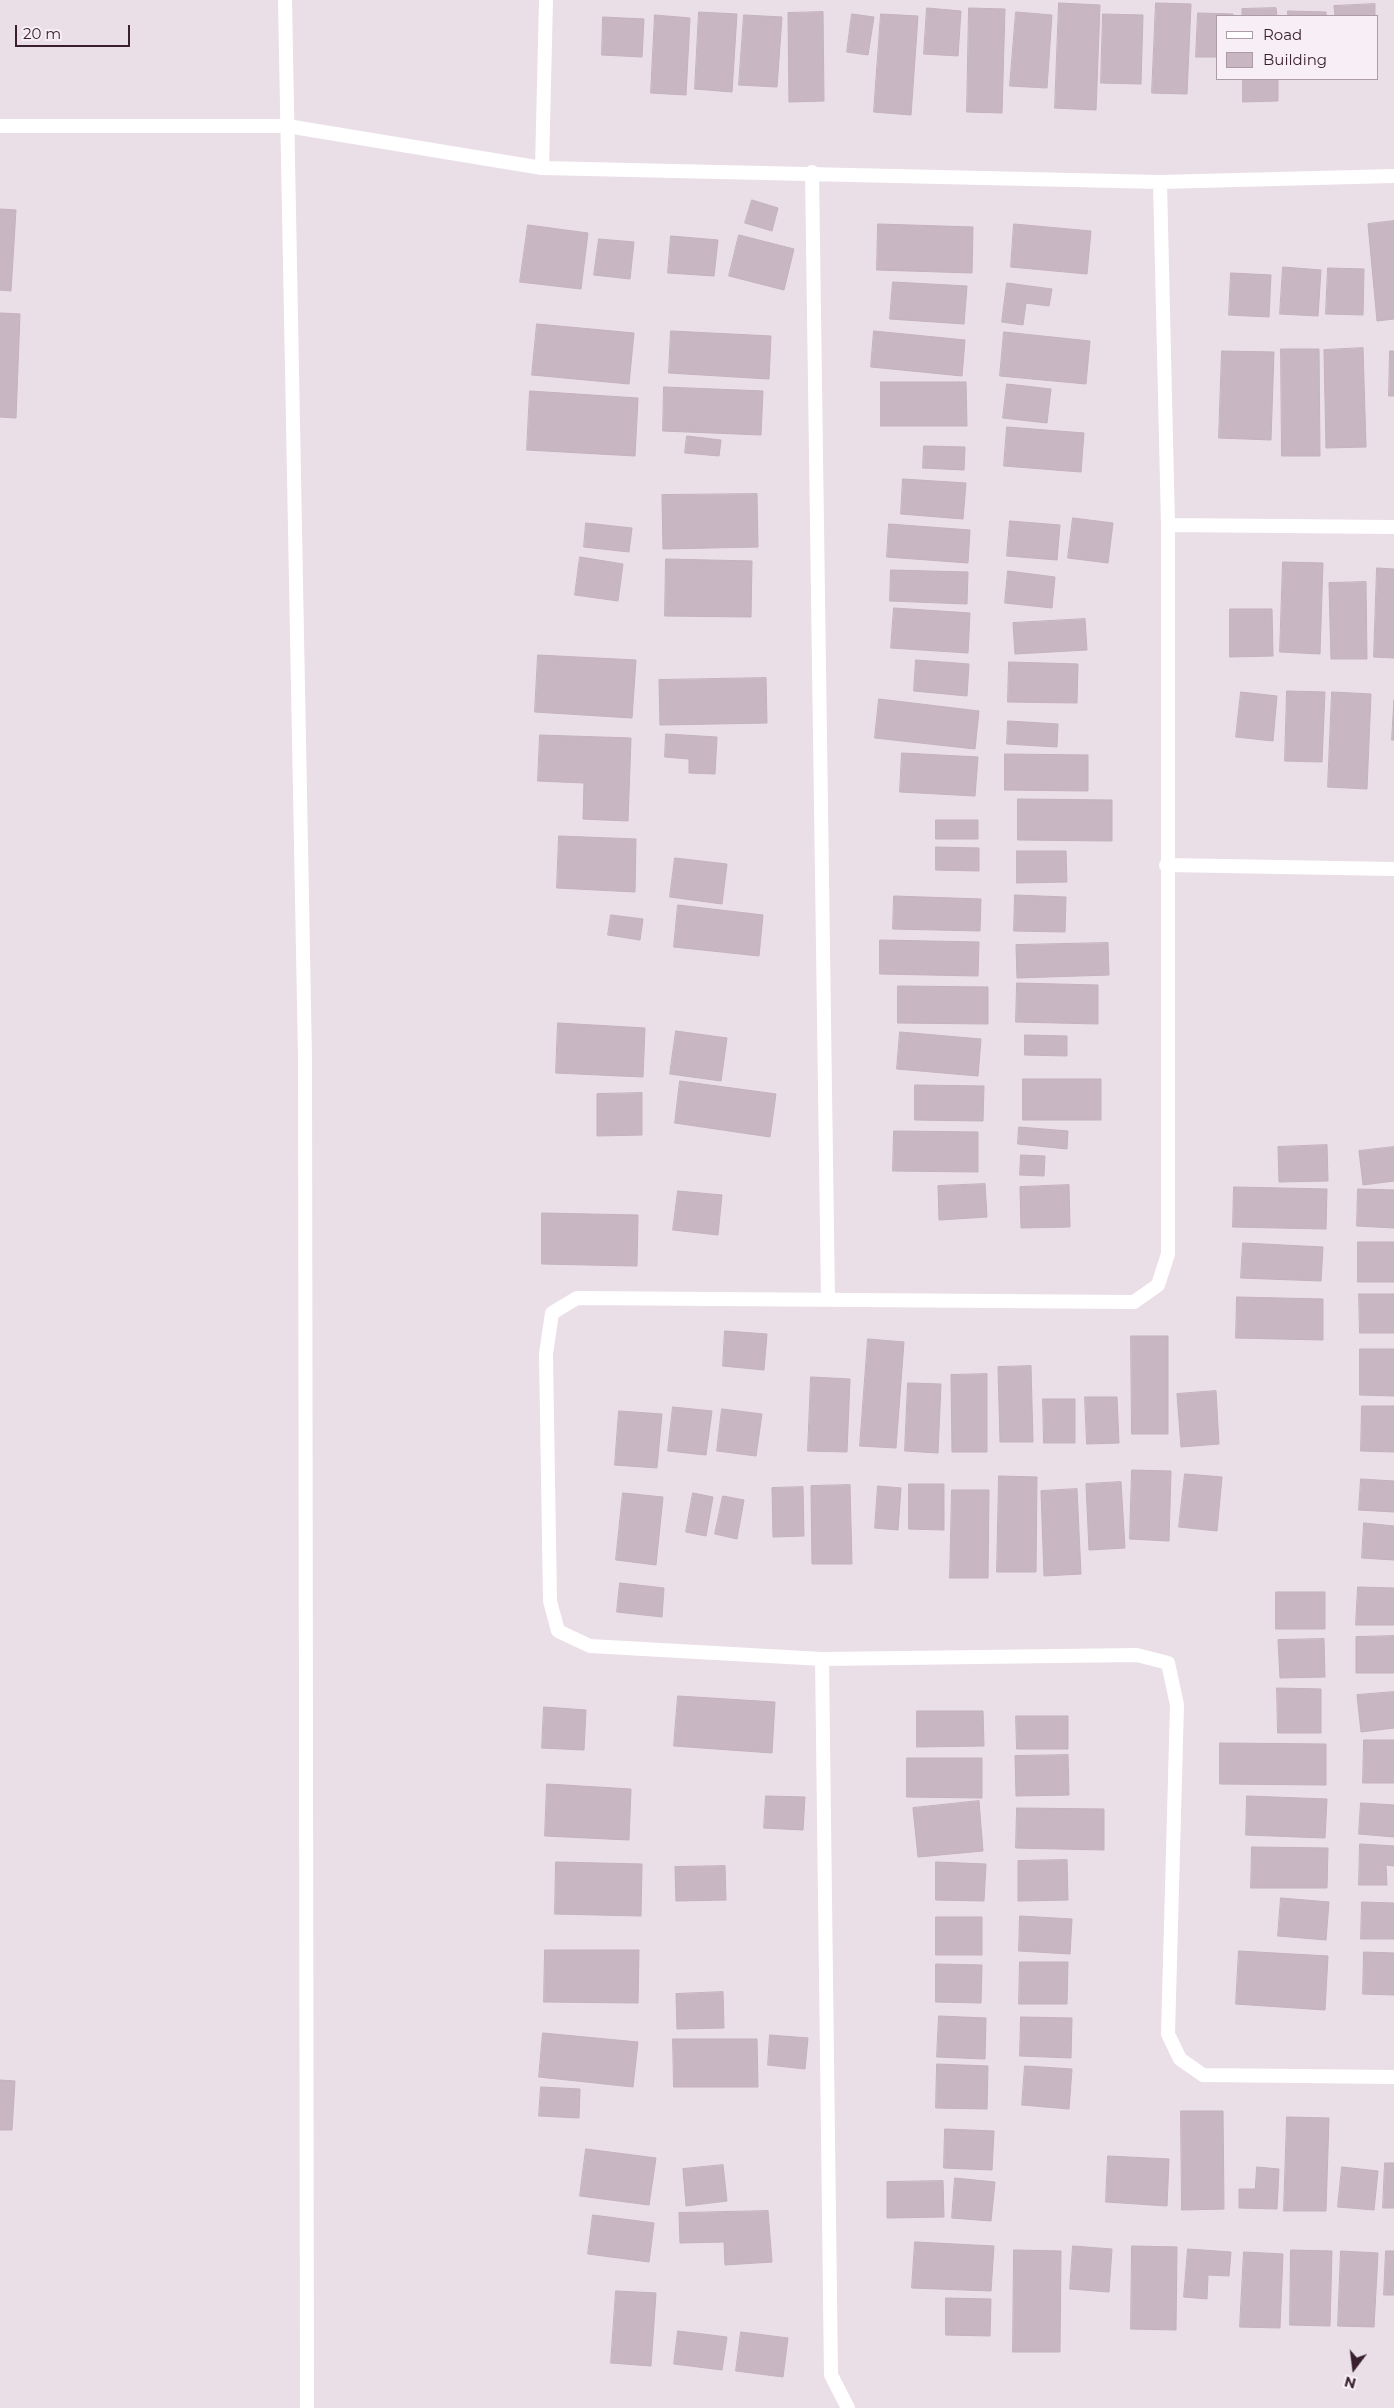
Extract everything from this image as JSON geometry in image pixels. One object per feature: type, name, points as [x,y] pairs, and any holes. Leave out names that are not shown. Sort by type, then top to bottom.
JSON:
[{"type":"street","points":[[285,0],[286,126],[306,1057],[307,2408]]},
{"type":"street","points":[[542,168],[546,0]]},
{"type":"street","points":[[0,126],[286,126],[542,168],[812,172],[1160,182],[1394,176]]},
{"type":"street","points":[[812,172],[828,1300]]},
{"type":"street","points":[[1160,182],[1168,525],[1166,865],[1168,1254],[1158,1285],[1134,1302],[577,1298],[552,1313],[546,1354],[550,1601],[558,1631],[590,1646],[822,1659],[1137,1655],[1168,1663],[1177,1705],[1168,2034],[1180,2059],[1203,2074],[1394,2077]]},
{"type":"street","points":[[1168,525],[1394,527]]},
{"type":"street","points":[[1166,865],[1394,869]]},
{"type":"street","points":[[822,1659],[831,2375],[848,2408]]},
{"type":"building","points":[[1059,3],[1100,5],[1096,110],[1055,108]]},
{"type":"building","points":[[1156,3],[1191,4],[1187,94],[1152,93]]},
{"type":"building","points":[[1375,4],[1375,15],[1335,15],[1334,6]]},
{"type":"building","points":[[927,8],[961,11],[958,56],[924,54]]},
{"type":"building","points":[[969,8],[1005,9],[1002,113],[967,112]]},
{"type":"building","points":[[1276,8],[1277,15],[1242,15],[1242,9]]},
{"type":"building","points":[[1288,11],[1326,12],[1326,15],[1288,15]]},
{"type":"building","points":[[699,12],[737,14],[732,92],[695,89]]},
{"type":"building","points":[[823,12],[824,101],[789,102],[788,13]]},
{"type":"building","points":[[1016,12],[1052,15],[1047,88],[1010,86]]},
{"type":"building","points":[[1198,13],[1233,14],[1216,15],[1216,57],[1196,57]]},
{"type":"building","points":[[852,14],[874,17],[868,55],[847,52]]},
{"type":"building","points":[[881,14],[918,16],[911,115],[874,112]]},
{"type":"building","points":[[1103,14],[1143,15],[1141,84],[1101,83]]},
{"type":"building","points":[[655,15],[690,18],[686,95],[651,93]]},
{"type":"building","points":[[744,15],[782,17],[777,87],[739,85]]},
{"type":"building","points":[[603,17],[644,19],[642,57],[602,55]]},
{"type":"building","points":[[1243,80],[1278,80],[1278,101],[1243,102]]},
{"type":"building","points":[[752,200],[778,208],[772,231],[745,223]]},
{"type":"building","points":[[0,209],[16,210],[11,291],[0,290]]},
{"type":"building","points":[[1394,221],[1394,319],[1377,321],[1368,224]]},
{"type":"building","points":[[878,224],[973,227],[972,273],[877,270]]},
{"type":"building","points":[[1014,224],[1091,231],[1087,274],[1011,267]]},
{"type":"building","points":[[528,225],[588,233],[581,289],[520,282]]},
{"type":"building","points":[[739,235],[794,249],[784,290],[729,276]]},
{"type":"building","points":[[671,236],[718,240],[714,276],[668,273]]},
{"type":"building","points":[[599,239],[634,242],[630,279],[594,275]]},
{"type":"building","points":[[1283,267],[1321,270],[1318,316],[1280,314]]},
{"type":"building","points":[[1328,268],[1364,269],[1363,315],[1326,314]]},
{"type":"building","points":[[1231,273],[1271,275],[1269,317],[1229,315]]},
{"type":"building","points":[[893,282],[967,286],[964,324],[890,319]]},
{"type":"building","points":[[1007,283],[1052,289],[1049,306],[1026,303],[1023,325],[1002,322]]},
{"type":"building","points":[[0,313],[20,314],[16,418],[0,417]]},
{"type":"building","points":[[537,324],[634,333],[629,384],[532,375]]},
{"type":"building","points":[[671,331],[771,336],[769,379],[669,373]]},
{"type":"building","points":[[874,331],[965,340],[962,376],[871,367]]},
{"type":"building","points":[[1004,332],[1090,341],[1086,384],[1000,376]]},
{"type":"building","points":[[1363,348],[1366,447],[1326,448],[1324,350]]},
{"type":"building","points":[[1281,349],[1319,349],[1320,456],[1282,456]]},
{"type":"building","points":[[1222,351],[1274,352],[1271,440],[1219,438]]},
{"type":"building","points":[[1390,351],[1394,351],[1394,396],[1389,396]]},
{"type":"building","points":[[881,382],[966,382],[967,426],[881,426]]},
{"type":"building","points":[[1007,384],[1051,389],[1047,423],[1003,418]]},
{"type":"building","points":[[664,387],[763,391],[761,435],[663,431]]},
{"type":"building","points":[[530,391],[638,398],[635,456],[527,450]]},
{"type":"building","points":[[1007,427],[1084,433],[1081,472],[1004,466]]},
{"type":"building","points":[[687,436],[721,440],[719,456],[685,453]]},
{"type":"building","points":[[924,446],[965,447],[964,470],[923,468]]},
{"type":"building","points":[[903,479],[966,483],[963,519],[901,514]]},
{"type":"building","points":[[757,494],[758,547],[663,549],[662,495]]},
{"type":"building","points":[[1073,518],[1113,523],[1108,563],[1068,558]]},
{"type":"building","points":[[1010,521],[1060,525],[1057,560],[1007,556]]},
{"type":"building","points":[[586,523],[632,528],[629,552],[584,547]]},
{"type":"building","points":[[889,524],[970,530],[968,563],[887,557]]},
{"type":"building","points":[[580,557],[623,564],[618,601],[575,595]]},
{"type":"building","points":[[666,559],[752,561],[751,617],[665,616]]},
{"type":"building","points":[[1283,562],[1323,563],[1320,654],[1280,652]]},
{"type":"building","points":[[1377,568],[1394,569],[1394,658],[1374,657]]},
{"type":"building","points":[[891,570],[968,572],[967,604],[890,601]]},
{"type":"building","points":[[1008,571],[1055,577],[1052,608],[1005,603]]},
{"type":"building","points":[[1366,582],[1367,659],[1331,659],[1329,583]]},
{"type":"building","points":[[894,608],[970,613],[968,653],[891,648]]},
{"type":"building","points":[[1230,609],[1272,609],[1273,656],[1230,657]]},
{"type":"building","points":[[1085,619],[1087,650],[1015,654],[1013,623]]},
{"type":"building","points":[[538,655],[636,660],[632,718],[535,712]]},
{"type":"building","points":[[916,660],[969,664],[967,696],[914,691]]},
{"type":"building","points":[[1009,662],[1078,664],[1077,703],[1008,702]]},
{"type":"building","points":[[766,678],[767,723],[660,725],[659,680]]},
{"type":"building","points":[[1287,691],[1325,692],[1322,762],[1285,761]]},
{"type":"building","points":[[1241,692],[1277,696],[1273,741],[1236,737]]},
{"type":"building","points":[[1332,692],[1371,694],[1367,789],[1328,787]]},
{"type":"building","points":[[879,699],[979,711],[975,749],[875,738]]},
{"type":"building","points":[[1394,700],[1394,740],[1392,740]]},
{"type":"building","points":[[1008,721],[1058,724],[1057,747],[1007,744]]},
{"type":"building","points":[[666,734],[717,737],[715,774],[689,773],[689,759],[665,757]]},
{"type":"building","points":[[540,735],[631,738],[628,821],[583,819],[584,783],[538,781]]},
{"type":"building","points":[[902,753],[978,757],[975,796],[900,792]]},
{"type":"building","points":[[1005,754],[1088,755],[1088,791],[1005,790]]},
{"type":"building","points":[[1018,799],[1112,800],[1112,841],[1018,840]]},
{"type":"building","points":[[936,820],[978,820],[978,839],[936,839]]},
{"type":"building","points":[[559,836],[636,839],[635,892],[557,888]]},
{"type":"building","points":[[936,847],[979,848],[979,871],[936,870]]},
{"type":"building","points":[[1017,851],[1066,851],[1067,882],[1017,883]]},
{"type":"building","points":[[675,858],[727,864],[722,904],[670,897]]},
{"type":"building","points":[[1015,895],[1066,897],[1065,932],[1014,931]]},
{"type":"building","points":[[894,896],[981,899],[980,931],[893,929]]},
{"type":"building","points":[[678,905],[763,915],[759,956],[674,947]]},
{"type":"building","points":[[611,915],[643,919],[640,940],[608,935]]},
{"type":"building","points":[[880,940],[979,942],[978,976],[880,974]]},
{"type":"building","points":[[1108,943],[1109,975],[1017,978],[1016,945]]},
{"type":"building","points":[[1017,983],[1098,985],[1098,1024],[1016,1022]]},
{"type":"building","points":[[898,986],[988,987],[988,1024],[898,1023]]},
{"type":"building","points":[[558,1023],[645,1028],[643,1077],[556,1073]]},
{"type":"building","points":[[676,1031],[727,1038],[721,1081],[670,1074]]},
{"type":"building","points":[[900,1032],[981,1039],[978,1076],[897,1069]]},
{"type":"building","points":[[1025,1035],[1067,1036],[1067,1056],[1025,1055]]},
{"type":"building","points":[[1023,1079],[1101,1079],[1101,1120],[1023,1120]]},
{"type":"building","points":[[680,1081],[776,1094],[770,1137],[675,1123]]},
{"type":"building","points":[[915,1085],[984,1086],[983,1121],[915,1120]]},
{"type":"building","points":[[642,1093],[642,1135],[597,1136],[597,1094]]},
{"type":"building","points":[[1019,1127],[1068,1131],[1067,1149],[1018,1144]]},
{"type":"building","points":[[894,1131],[978,1132],[978,1172],[893,1171]]},
{"type":"building","points":[[1327,1145],[1328,1181],[1279,1182],[1278,1147]]},
{"type":"building","points":[[1394,1147],[1394,1181],[1363,1185],[1359,1151]]},
{"type":"building","points":[[1021,1155],[1045,1156],[1044,1176],[1020,1175]]},
{"type":"building","points":[[985,1184],[987,1217],[939,1220],[938,1186]]},
{"type":"building","points":[[1069,1185],[1070,1227],[1021,1228],[1020,1187]]},
{"type":"building","points":[[1234,1187],[1327,1189],[1326,1229],[1233,1227]]},
{"type":"building","points":[[1358,1189],[1394,1190],[1394,1228],[1357,1226]]},
{"type":"building","points":[[678,1191],[722,1195],[718,1235],[673,1230]]},
{"type":"building","points":[[542,1213],[638,1215],[637,1266],[542,1264]]},
{"type":"building","points":[[1358,1242],[1394,1242],[1394,1282],[1358,1282]]},
{"type":"building","points":[[1243,1243],[1323,1247],[1321,1281],[1241,1278]]},
{"type":"building","points":[[1359,1294],[1394,1294],[1394,1333],[1360,1333]]},
{"type":"building","points":[[1237,1297],[1323,1299],[1323,1340],[1236,1338]]},
{"type":"building","points":[[725,1331],[767,1334],[764,1370],[723,1366]]},
{"type":"building","points":[[1131,1336],[1168,1336],[1168,1434],[1132,1434]]},
{"type":"building","points":[[868,1339],[904,1342],[896,1448],[860,1446]]},
{"type":"building","points":[[1360,1349],[1394,1349],[1394,1396],[1360,1395]]},
{"type":"building","points":[[1031,1366],[1033,1442],[1000,1442],[998,1367]]},
{"type":"building","points":[[987,1374],[987,1452],[952,1452],[951,1375]]},
{"type":"building","points":[[811,1377],[850,1379],[847,1452],[808,1451]]},
{"type":"building","points":[[908,1383],[941,1384],[938,1453],[905,1451]]},
{"type":"building","points":[[1216,1391],[1219,1444],[1181,1447],[1177,1394]]},
{"type":"building","points":[[1085,1397],[1117,1397],[1119,1443],[1087,1444]]},
{"type":"building","points":[[1043,1399],[1075,1399],[1075,1443],[1044,1443]]},
{"type":"building","points":[[1362,1406],[1394,1406],[1394,1452],[1361,1451]]},
{"type":"building","points":[[673,1407],[712,1411],[706,1455],[668,1451]]},
{"type":"building","points":[[722,1409],[762,1414],[756,1456],[717,1451]]},
{"type":"building","points":[[619,1411],[662,1414],[657,1468],[615,1465]]},
{"type":"building","points":[[1132,1470],[1171,1471],[1169,1541],[1130,1539]]},
{"type":"building","points":[[1185,1474],[1222,1477],[1217,1531],[1179,1527]]},
{"type":"building","points":[[999,1476],[1037,1477],[1036,1572],[997,1572]]},
{"type":"building","points":[[1361,1479],[1394,1481],[1394,1512],[1359,1510]]},
{"type":"building","points":[[1121,1482],[1125,1548],[1089,1550],[1086,1484]]},
{"type":"building","points":[[909,1484],[944,1484],[944,1530],[909,1529]]},
{"type":"building","points":[[850,1485],[852,1564],[812,1564],[811,1486]]},
{"type":"building","points":[[878,1486],[901,1488],[898,1530],[875,1528]]},
{"type":"building","points":[[803,1487],[804,1536],[773,1537],[772,1488]]},
{"type":"building","points":[[1077,1489],[1081,1574],[1044,1576],[1041,1491]]},
{"type":"building","points":[[952,1490],[989,1490],[988,1578],[950,1578]]},
{"type":"building","points":[[623,1493],[663,1497],[656,1565],[616,1560]]},
{"type":"building","points":[[693,1493],[713,1497],[706,1536],[686,1532]]},
{"type":"building","points":[[723,1496],[744,1500],[737,1539],[715,1534]]},
{"type":"building","points":[[1364,1523],[1394,1526],[1394,1560],[1362,1558]]},
{"type":"building","points":[[620,1583],[664,1588],[662,1617],[617,1612]]},
{"type":"building","points":[[1358,1587],[1394,1588],[1394,1625],[1356,1625]]},
{"type":"building","points":[[1276,1592],[1325,1592],[1325,1629],[1276,1629]]},
{"type":"building","points":[[1394,1636],[1394,1673],[1356,1673],[1356,1637]]},
{"type":"building","points":[[1324,1639],[1325,1677],[1280,1678],[1278,1640]]},
{"type":"building","points":[[1277,1688],[1321,1689],[1321,1733],[1278,1733]]},
{"type":"building","points":[[1394,1692],[1394,1728],[1361,1732],[1357,1695]]},
{"type":"building","points":[[678,1696],[775,1702],[772,1753],[674,1746]]},
{"type":"building","points":[[544,1707],[586,1710],[584,1750],[542,1748]]},
{"type":"building","points":[[917,1711],[983,1711],[984,1746],[917,1747]]},
{"type":"building","points":[[1016,1716],[1068,1716],[1068,1749],[1017,1749]]},
{"type":"building","points":[[1364,1740],[1394,1740],[1394,1783],[1363,1783]]},
{"type":"building","points":[[1220,1743],[1326,1744],[1326,1785],[1220,1784]]},
{"type":"building","points":[[1068,1755],[1069,1795],[1016,1796],[1015,1756]]},
{"type":"building","points":[[907,1758],[982,1758],[982,1798],[907,1797]]},
{"type":"building","points":[[547,1784],[631,1789],[629,1840],[545,1836]]},
{"type":"building","points":[[766,1796],[805,1797],[803,1830],[764,1828]]},
{"type":"building","points":[[1247,1796],[1327,1799],[1325,1838],[1246,1835]]},
{"type":"building","points":[[979,1801],[983,1851],[918,1857],[913,1808]]},
{"type":"building","points":[[1361,1803],[1394,1805],[1394,1837],[1359,1834]]},
{"type":"building","points":[[1017,1808],[1104,1809],[1104,1850],[1016,1848]]},
{"type":"building","points":[[1360,1844],[1394,1846],[1394,1866],[1386,1865],[1387,1885],[1359,1885]]},
{"type":"building","points":[[1252,1847],[1328,1848],[1327,1888],[1251,1888]]},
{"type":"building","points":[[1067,1860],[1068,1900],[1018,1901],[1018,1861]]},
{"type":"building","points":[[556,1862],[642,1864],[641,1916],[555,1914]]},
{"type":"building","points":[[936,1862],[986,1864],[984,1901],[936,1900]]},
{"type":"building","points":[[725,1866],[726,1900],[676,1901],[675,1867]]},
{"type":"building","points":[[1281,1898],[1329,1902],[1326,1940],[1278,1936]]},
{"type":"building","points":[[1362,1902],[1394,1903],[1394,1939],[1361,1939]]},
{"type":"building","points":[[1020,1916],[1072,1919],[1070,1954],[1019,1951]]},
{"type":"building","points":[[936,1917],[982,1917],[982,1955],[936,1955]]},
{"type":"building","points":[[545,1950],[639,1950],[638,2003],[544,2002]]},
{"type":"building","points":[[1239,1951],[1328,1956],[1325,2010],[1236,2004]]},
{"type":"building","points":[[1364,1952],[1394,1953],[1394,1995],[1363,1994]]},
{"type":"building","points":[[1020,1962],[1068,1962],[1067,2004],[1019,2004]]},
{"type":"building","points":[[936,1964],[982,1965],[981,2003],[936,2002]]},
{"type":"building","points":[[723,1992],[724,2028],[677,2029],[676,1994]]},
{"type":"building","points":[[939,2016],[986,2018],[985,2059],[937,2057]]},
{"type":"building","points":[[1021,2017],[1072,2018],[1071,2058],[1020,2056]]},
{"type":"building","points":[[543,2033],[638,2042],[633,2087],[539,2077]]},
{"type":"building","points":[[770,2035],[808,2038],[805,2069],[768,2065]]},
{"type":"building","points":[[673,2039],[757,2039],[758,2087],[674,2087]]},
{"type":"building","points":[[937,2064],[988,2066],[987,2109],[936,2108]]},
{"type":"building","points":[[1025,2066],[1072,2069],[1069,2109],[1022,2105]]},
{"type":"building","points":[[0,2080],[15,2081],[12,2130],[0,2130]]},
{"type":"building","points":[[541,2087],[580,2089],[579,2118],[539,2116]]},
{"type":"building","points":[[1181,2111],[1223,2111],[1224,2209],[1182,2210]]},
{"type":"building","points":[[1287,2117],[1329,2118],[1326,2211],[1284,2211]]},
{"type":"building","points":[[945,2129],[994,2131],[992,2170],[944,2168]]},
{"type":"building","points":[[586,2149],[656,2158],[649,2205],[580,2196]]},
{"type":"building","points":[[1108,2156],[1169,2159],[1167,2206],[1106,2202]]},
{"type":"building","points":[[1385,2163],[1394,2163],[1394,2208],[1383,2208]]},
{"type":"building","points":[[723,2165],[727,2201],[686,2206],[683,2169]]},
{"type":"building","points":[[1257,2167],[1279,2169],[1277,2209],[1239,2208],[1239,2189],[1255,2189]]},
{"type":"building","points":[[1342,2167],[1378,2171],[1374,2210],[1338,2207]]},
{"type":"building","points":[[955,2178],[995,2182],[991,2221],[952,2218]]},
{"type":"building","points":[[943,2181],[944,2217],[887,2218],[887,2182]]},
{"type":"building","points":[[768,2211],[772,2262],[725,2265],[724,2242],[680,2243],[679,2213]]},
{"type":"building","points":[[593,2215],[654,2223],[649,2262],[588,2254]]},
{"type":"building","points":[[915,2242],[994,2246],[991,2291],[912,2288]]},
{"type":"building","points":[[1073,2246],[1112,2249],[1109,2292],[1070,2289]]},
{"type":"building","points":[[1132,2246],[1177,2247],[1176,2330],[1131,2329]]},
{"type":"building","points":[[1188,2249],[1231,2252],[1229,2276],[1208,2275],[1207,2299],[1184,2297]]},
{"type":"building","points":[[1014,2250],[1061,2251],[1060,2352],[1013,2352]]},
{"type":"building","points":[[1291,2250],[1332,2251],[1330,2326],[1290,2325]]},
{"type":"building","points":[[1341,2251],[1378,2253],[1374,2327],[1338,2326]]},
{"type":"building","points":[[1386,2251],[1394,2251],[1394,2295],[1384,2295]]},
{"type":"building","points":[[1244,2252],[1283,2254],[1280,2328],[1240,2327]]},
{"type":"building","points":[[616,2291],[656,2293],[651,2366],[611,2363]]},
{"type":"building","points":[[946,2298],[991,2299],[990,2336],[946,2335]]},
{"type":"building","points":[[678,2331],[727,2337],[722,2370],[674,2364]]},
{"type":"building","points":[[741,2332],[788,2338],[783,2377],[736,2371]]}]
